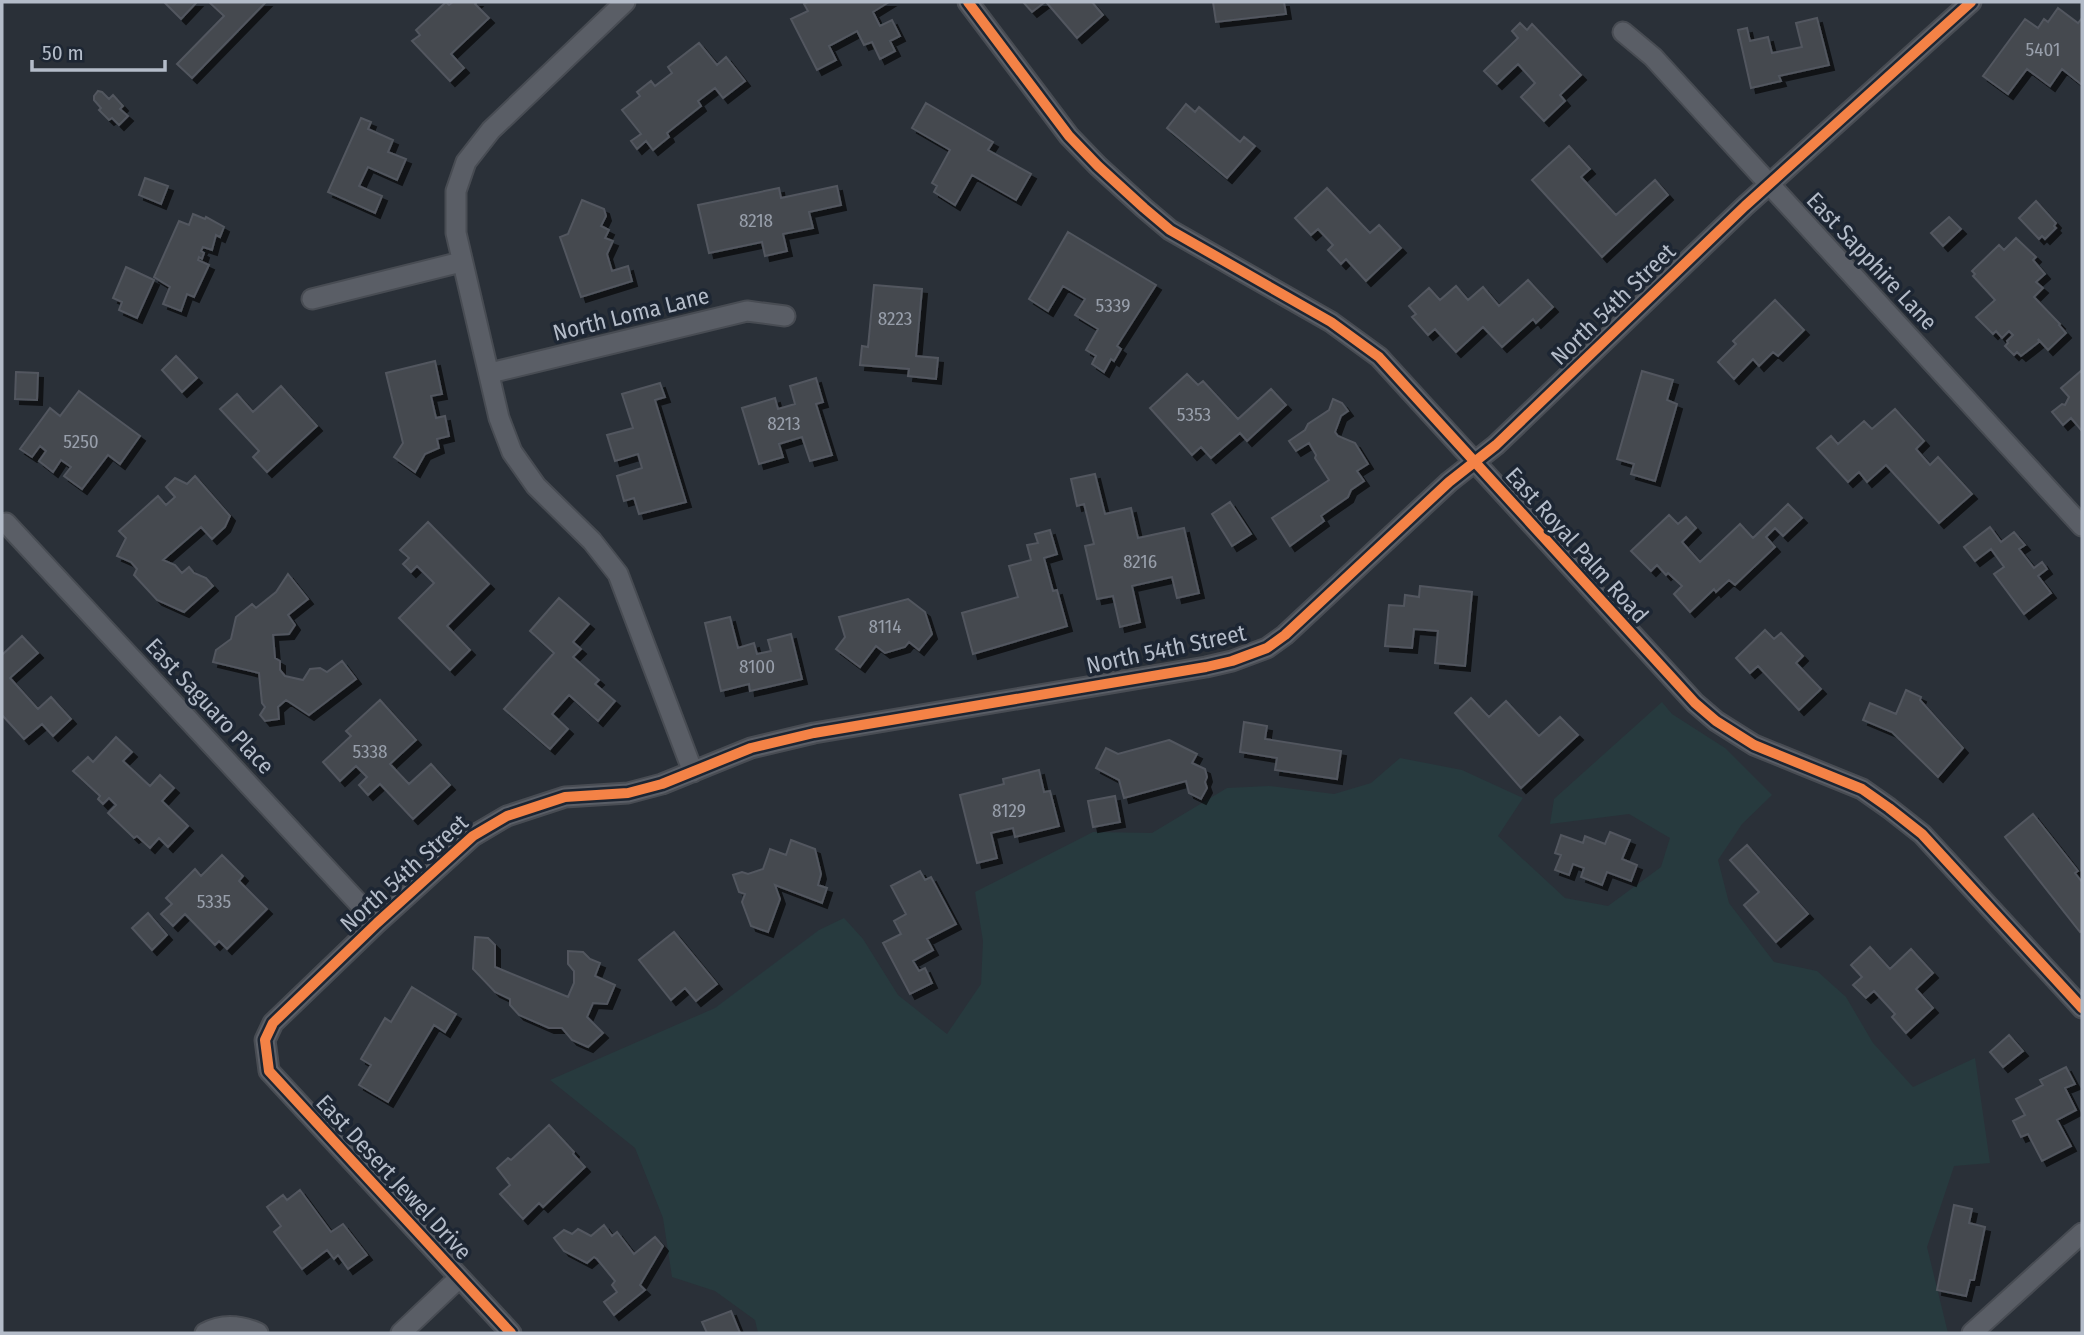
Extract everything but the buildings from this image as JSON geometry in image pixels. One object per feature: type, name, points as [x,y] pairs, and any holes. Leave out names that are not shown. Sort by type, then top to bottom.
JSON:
[{"type":"street","points":[[625,2],[491,130],[467,162],[456,191],[456,233],[499,418],[512,452],[536,486],[592,541],[618,574],[693,772]]},
{"type":"street","name":"East Royal Palm Road","points":[[968,2],[1069,136],[1143,208],[1170,230],[1352,335],[1378,357],[1695,703],[1716,721],[1754,745],[1861,789],[1922,834],[2082,1008]]},
{"type":"street","name":"North 54th Street","points":[[265,1040],[273,1023],[377,922],[473,836],[507,816],[565,797],[628,793],[662,784],[751,748],[814,733],[1206,667],[1267,648],[1285,635],[1449,482],[1496,445],[1769,184],[1971,2]]},
{"type":"street","name":"East Sapphire Lane","points":[[1623,32],[1653,57],[2082,526]]},
{"type":"street","points":[[312,299],[461,262]]},
{"type":"street","name":"North Loma Lane","points":[[490,373],[747,311],[785,316]]},
{"type":"street","name":"East Saguaro Place","points":[[6,523],[377,922]]},
{"type":"street","name":"East Desert Jewel Drive","points":[[265,1040],[269,1071],[511,1333]]},
{"type":"street","points":[[1972,1333],[2082,1233]]},
{"type":"street","points":[[401,1333],[459,1278]]},
{"type":"street","points":[[205,1333],[216,1327],[242,1326],[258,1333]]},
{"type":"green space","points":[[1662,702],[1672,714],[1725,748],[1772,795],[1742,824],[1718,860],[1729,903],[1774,962],[1817,971],[1846,997],[1873,1043],[1913,1087],[1975,1058],[1990,1163],[1954,1166],[1927,1247],[1948,1333],[758,1333],[755,1320],[715,1291],[672,1277],[663,1218],[635,1148],[550,1080],[715,1008],[819,930],[844,918],[863,939],[898,995],[947,1034],[981,984],[983,941],[975,892],[1093,832],[1152,833],[1227,788],[1269,786],[1334,794],[1371,783],[1400,758],[1462,770],[1523,798],[1498,836],[1565,898],[1608,906],[1661,867],[1670,838],[1629,814],[1550,824],[1554,799]]},
{"type":"cycle path","points":[[968,2],[1069,136],[1144,208],[1170,230],[1331,322],[1379,357],[1695,703],[1716,721],[1754,745],[1862,789],[1922,834],[2082,1008]]},
{"type":"cycle path","points":[[511,1333],[269,1071],[265,1040],[273,1023],[377,923],[473,836],[507,816],[565,797],[628,793],[662,784],[751,748],[814,733],[1206,667],[1267,648],[1285,635],[1449,482],[1496,445],[1745,206],[1971,2]]}]
